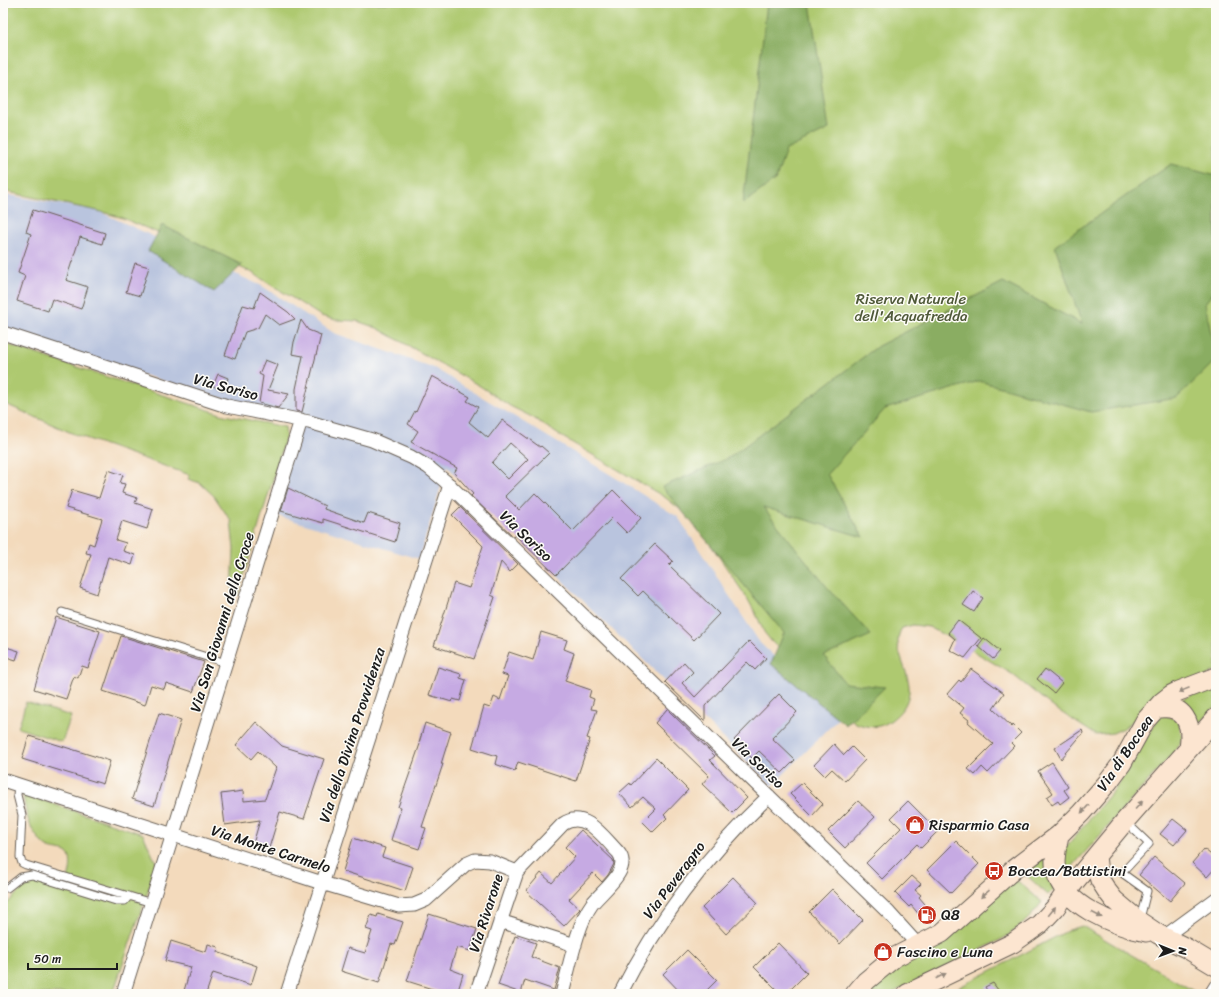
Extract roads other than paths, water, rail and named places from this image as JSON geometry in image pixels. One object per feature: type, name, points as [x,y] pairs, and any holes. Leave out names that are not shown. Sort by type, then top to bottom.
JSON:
[{"type":"main road","name":"Via di Boccea","points":[[855,994],[861,986],[883,966],[902,953],[942,933],[1014,869],[1059,835],[1081,813],[1112,777],[1122,763],[1145,721],[1155,709],[1171,695],[1216,677]]},
{"type":"main road","name":"Via di Boccea","points":[[1155,709],[1163,707],[1171,708],[1184,716],[1187,720],[1189,728],[1189,748]]},
{"type":"main road","points":[[907,994],[1019,939],[1046,919],[1056,908],[1067,891],[1125,821],[1216,718]]},
{"type":"main road","points":[[1059,835],[1055,859],[1056,870],[1058,879],[1067,891],[1080,903],[1097,915],[1135,929],[1161,936]]},
{"type":"main road","points":[[1096,856],[1098,873],[1107,891],[1114,900],[1140,922],[1161,936],[1186,948],[1216,966]]},
{"type":"street","name":"Via Soriso","points":[[3,333],[227,406],[301,420],[334,429],[387,446],[428,467],[450,485],[889,913],[918,945]]},
{"type":"street","name":"Via San Giovanni della Croce","points":[[123,994],[301,420]]},
{"type":"street","name":"Via della Divina Provvidenza","points":[[287,994],[450,485]]},
{"type":"street","name":"Via Monte Carmelo","points":[[3,780],[322,883],[399,906],[418,904],[426,900],[466,864],[475,860],[490,860],[517,872]]},
{"type":"street","name":"Via Peveragno","points":[[620,994],[659,926],[687,886],[728,836],[769,796]]},
{"type":"street","name":"Via Rivarone","points":[[476,994],[517,872],[558,828],[567,821],[574,819],[582,820],[590,824],[621,855],[623,863],[620,871],[588,909],[580,927],[562,994]]},
{"type":"street","points":[[1161,936],[1216,899]]},
{"type":"street","points":[[500,921],[576,945]]},
{"type":"street","points":[[1211,994],[1216,986]]},
{"type":"lane","points":[[62,612],[226,663]]},
{"type":"lane","points":[[18,785],[17,795],[22,815],[20,857],[22,863],[152,902]]},
{"type":"lane","points":[[1125,821],[1149,844],[1122,873],[1147,891],[1140,922]]},
{"type":"lane","points":[[7,888],[21,877],[32,875],[116,901],[125,901],[129,896]]},
{"type":"place","name":"Risparmio Casa","points":[[915,825]]},
{"type":"place","name":"Boccea/Battistini","points":[[994,871]]},
{"type":"place","name":"Q8","points":[[927,915]]},
{"type":"place","name":"Fascino e Luna","points":[[883,952]]},
{"type":"park label","name":"Riserva Naturale dell'Acquafredda","points":[[911,308]]}]
